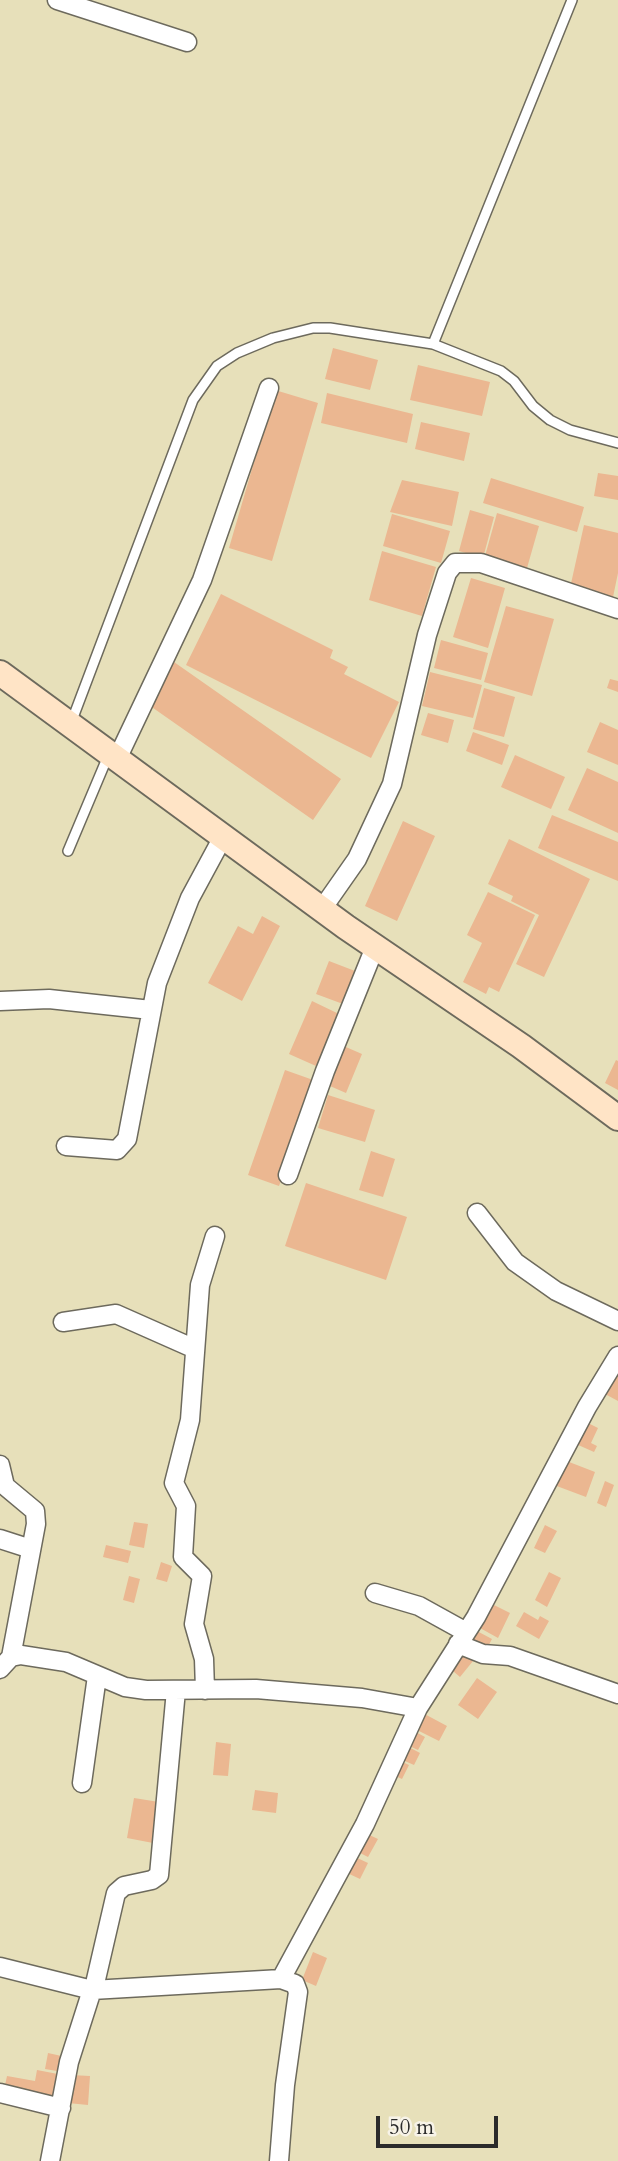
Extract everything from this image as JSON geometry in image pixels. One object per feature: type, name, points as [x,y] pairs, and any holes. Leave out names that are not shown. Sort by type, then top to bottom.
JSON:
[{"type":"main road","points":[[0,673],[322,909],[521,1046],[618,1118]]},
{"type":"street","points":[[57,0],[187,42]]},
{"type":"street","points":[[113,756],[202,580],[270,388]]},
{"type":"street","points":[[322,909],[357,859],[392,784],[428,635],[447,573],[454,563],[481,563],[618,610]]},
{"type":"street","points":[[66,1146],[117,1150],[127,1139],[151,1010],[162,968],[190,898],[224,835]]},
{"type":"street","points":[[288,1175],[324,1071],[375,947]]},
{"type":"street","points":[[0,1001],[49,999],[151,1010]]},
{"type":"street","points":[[477,1213],[515,1262],[556,1292],[618,1321]]},
{"type":"street","points":[[205,1690],[204,1659],[194,1624],[202,1576],[183,1557],[186,1506],[174,1483],[190,1420],[200,1284],[215,1236]]},
{"type":"street","points":[[63,1322],[116,1314],[195,1349]]},
{"type":"street","points":[[281,1979],[365,1824],[418,1708],[462,1638],[540,1501],[587,1407],[618,1356]]},
{"type":"street","points":[[0,1465],[5,1486],[35,1511],[36,1524],[6,1663]]},
{"type":"street","points":[[0,1539],[31,1549]]},
{"type":"street","points":[[375,1593],[419,1606],[462,1638],[476,1653],[521,1660],[618,1694]]},
{"type":"street","points":[[6,1663],[20,1655],[66,1662],[125,1687],[176,1690],[256,1689],[418,1708]]},
{"type":"street","points":[[82,1783],[97,1676]]},
{"type":"street","points":[[50,2161],[69,2062],[93,1989],[116,1893],[124,1886],[152,1880],[159,1875],[176,1690]]},
{"type":"street","points":[[0,1967],[93,1989],[281,1979],[295,1984],[298,1992],[285,2085],[279,2161]]},
{"type":"street","points":[[0,2093],[61,2108]]},
{"type":"lane","points":[[433,344],[572,0]]},
{"type":"lane","points":[[70,724],[192,400],[217,366],[273,338],[313,328],[330,328],[433,344],[501,371],[514,381],[533,406],[550,420],[570,430],[618,443]]},
{"type":"lane","points":[[68,851],[113,756]]},
{"type":"building","points":[[333,348],[378,360],[370,390],[325,379]]},
{"type":"building","points":[[418,365],[490,382],[482,416],[410,400]]},
{"type":"building","points":[[275,390],[318,403],[272,561],[229,548]]},
{"type":"building","points":[[327,393],[413,414],[407,443],[321,423]]},
{"type":"building","points":[[421,422],[470,433],[464,461],[415,449]]},
{"type":"building","points":[[598,473],[618,476],[618,500],[594,496]]},
{"type":"building","points":[[491,478],[584,507],[577,532],[483,503]]},
{"type":"building","points":[[402,480],[459,492],[452,526],[390,512]]},
{"type":"building","points":[[470,510],[494,517],[483,558],[459,551]]},
{"type":"building","points":[[497,513],[539,526],[527,568],[485,556]]},
{"type":"building","points":[[392,514],[450,531],[441,563],[383,546]]},
{"type":"building","points":[[584,525],[618,533],[618,573],[613,597],[570,588]]},
{"type":"building","points":[[382,551],[436,567],[422,616],[369,600]]},
{"type":"building","points":[[471,578],[505,588],[488,648],[453,637]]},
{"type":"building","points":[[221,594],[333,650],[330,658],[348,667],[344,674],[399,702],[371,758],[186,665]]},
{"type":"building","points":[[506,606],[554,619],[532,696],[484,682]]},
{"type":"building","points":[[441,640],[488,653],[481,680],[434,668]]},
{"type":"building","points":[[174,662],[341,779],[313,820],[146,703]]},
{"type":"building","points":[[430,672],[482,685],[473,718],[422,706]]},
{"type":"building","points":[[610,679],[618,681],[618,692],[607,688]]},
{"type":"building","points":[[484,688],[515,697],[504,737],[473,729]]},
{"type":"building","points":[[428,713],[454,720],[448,743],[421,735]]},
{"type":"building","points":[[600,722],[618,730],[618,765],[587,752]]},
{"type":"building","points":[[473,732],[509,745],[502,765],[466,751]]},
{"type":"building","points":[[515,755],[565,777],[551,809],[501,787]]},
{"type":"building","points":[[587,768],[618,782],[618,833],[568,810]]},
{"type":"building","points":[[552,815],[618,842],[618,881],[538,848]]},
{"type":"building","points":[[403,821],[435,836],[397,921],[365,906]]},
{"type":"building","points":[[509,839],[590,879],[544,977],[516,964],[539,915],[511,901],[513,896],[488,884]]},
{"type":"building","points":[[488,892],[535,915],[499,992],[489,987],[486,994],[463,982],[482,943],[467,935]]},
{"type":"building","points":[[262,916],[280,926],[242,1001],[208,983],[238,926],[253,934]]},
{"type":"building","points":[[329,961],[355,971],[343,1004],[316,994]]},
{"type":"building","points":[[312,1001],[339,1014],[316,1066],[289,1054]]},
{"type":"building","points":[[339,1044],[362,1054],[346,1093],[323,1083]]},
{"type":"building","points":[[616,1060],[618,1061],[618,1090],[605,1083]]},
{"type":"building","points":[[285,1070],[316,1081],[279,1186],[248,1175]]},
{"type":"building","points":[[328,1095],[375,1110],[365,1142],[318,1128]]},
{"type":"building","points":[[371,1151],[395,1159],[383,1197],[359,1190]]},
{"type":"building","points":[[306,1183],[407,1217],[386,1280],[285,1246]]},
{"type":"building","points":[[615,1374],[618,1375],[618,1401],[605,1394]]},
{"type":"building","points":[[586,1422],[598,1428],[591,1443],[597,1446],[594,1452],[576,1444]]},
{"type":"building","points":[[564,1460],[595,1472],[586,1497],[554,1485]]},
{"type":"building","points":[[605,1481],[614,1485],[606,1507],[597,1503]]},
{"type":"building","points":[[134,1522],[148,1524],[144,1548],[129,1545]]},
{"type":"building","points":[[545,1525],[557,1531],[545,1553],[534,1548]]},
{"type":"building","points":[[106,1545],[131,1551],[128,1563],[103,1557]]},
{"type":"building","points":[[161,1562],[172,1566],[167,1582],[156,1579]]},
{"type":"building","points":[[549,1572],[561,1578],[547,1607],[535,1600]]},
{"type":"building","points":[[129,1576],[140,1579],[134,1603],[123,1600]]},
{"type":"building","points":[[492,1604],[510,1613],[498,1638],[480,1628]]},
{"type":"building","points":[[524,1612],[538,1620],[540,1616],[549,1621],[539,1639],[516,1626]]},
{"type":"building","points":[[475,1630],[492,1639],[485,1652],[468,1643]]},
{"type":"building","points":[[458,1649],[473,1661],[460,1677],[446,1665]]},
{"type":"building","points":[[477,1678],[497,1692],[478,1719],[458,1705]]},
{"type":"building","points":[[419,1711],[447,1726],[439,1741],[411,1727]]},
{"type":"building","points":[[412,1730],[425,1737],[418,1750],[405,1744]]},
{"type":"building","points":[[216,1742],[231,1744],[228,1776],[213,1775]]},
{"type":"building","points":[[405,1745],[420,1753],[414,1765],[398,1758]]},
{"type":"building","points":[[396,1759],[409,1765],[402,1779],[389,1773]]},
{"type":"building","points":[[255,1790],[278,1793],[276,1813],[252,1810]]},
{"type":"building","points":[[134,1798],[159,1802],[153,1843],[127,1838]]},
{"type":"building","points":[[363,1832],[378,1839],[368,1857],[354,1850]]},
{"type":"building","points":[[351,1855],[368,1863],[360,1879],[343,1871]]},
{"type":"building","points":[[313,1952],[327,1958],[316,1986],[302,1980]]},
{"type":"building","points":[[48,2053],[66,2057],[63,2072],[45,2069]]},
{"type":"building","points":[[37,2070],[63,2075],[59,2100],[4,2090],[7,2076],[35,2081]]},
{"type":"building","points":[[71,2075],[90,2076],[88,2105],[68,2103]]}]
